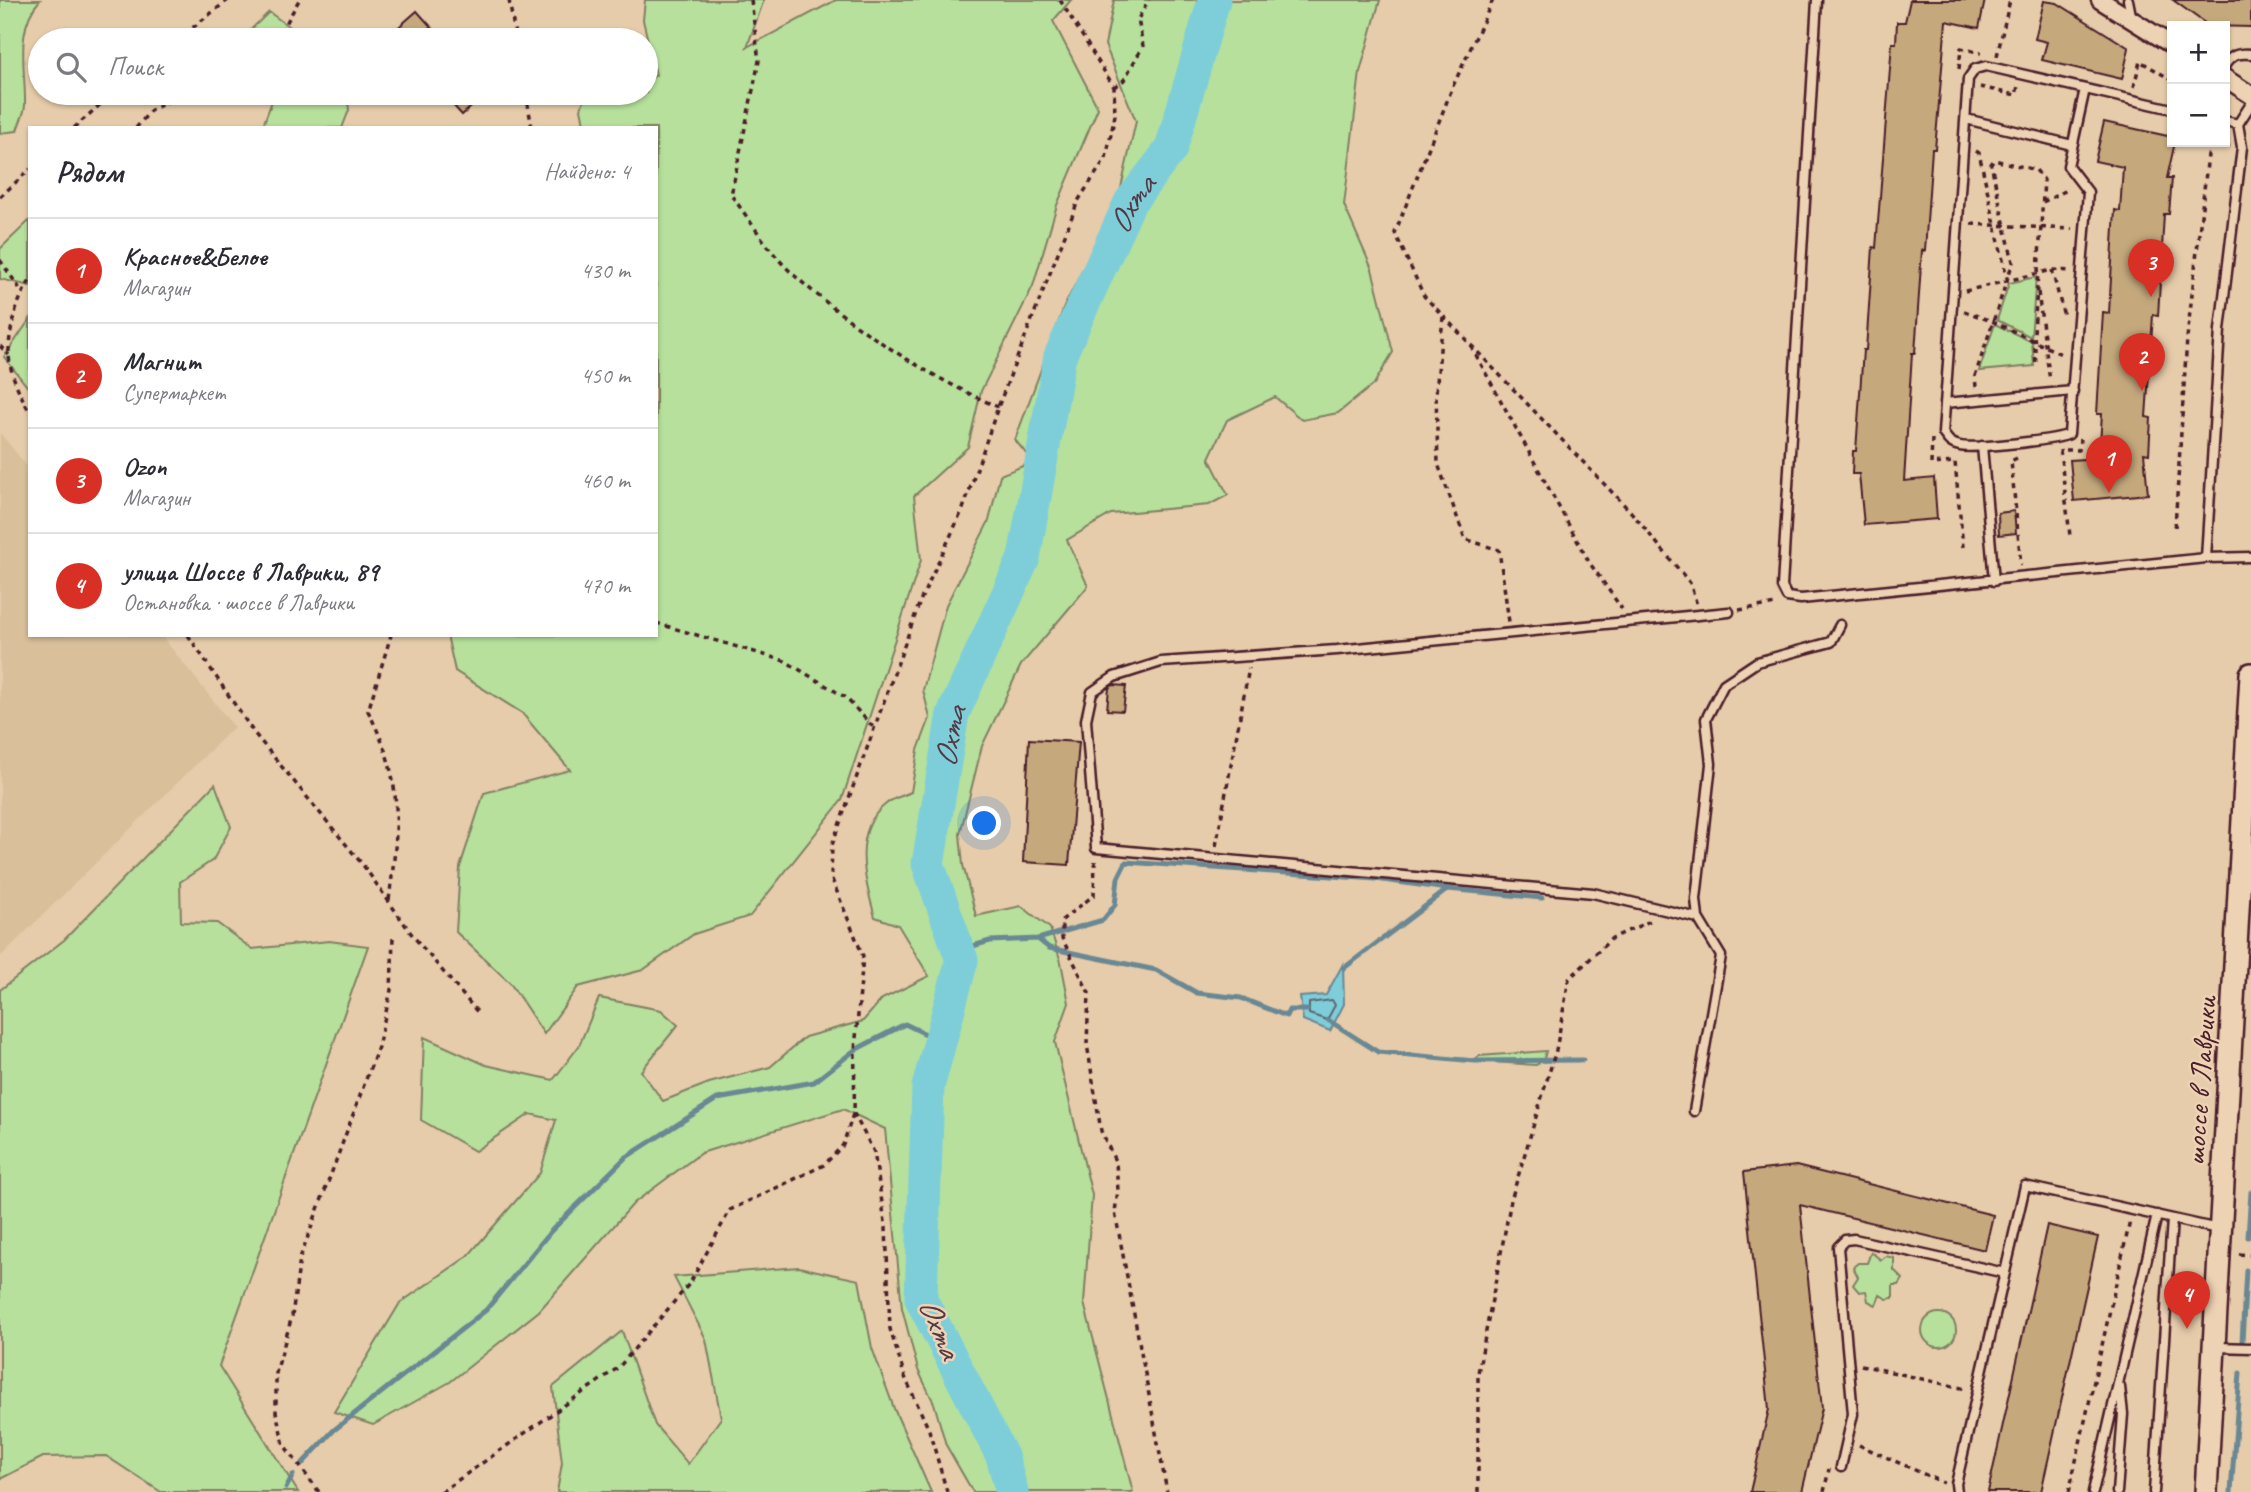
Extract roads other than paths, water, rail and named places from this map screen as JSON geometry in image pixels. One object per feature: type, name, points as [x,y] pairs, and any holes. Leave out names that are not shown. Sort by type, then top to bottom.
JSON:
[{"type":"street","points":[[2100,0],[2167,42]]},
{"type":"street","points":[[2230,81],[2251,95]]},
{"type":"street","name":"шоссе в Лаврики","points":[[2206,1492],[2251,674]]},
{"type":"lane","points":[[1817,0],[1782,587],[1787,597],[1801,599],[2206,558],[2251,557]]},
{"type":"lane","points":[[2128,0],[2132,20]]},
{"type":"lane","points":[[2230,57],[2251,54]]},
{"type":"lane","points":[[2085,89],[2068,166],[2088,192],[2070,428],[2065,437],[1982,446],[1961,447],[1950,443],[1943,433],[1952,294],[1968,84],[1975,69],[1986,66],[2167,107]]},
{"type":"lane","points":[[2206,558],[2220,330],[2242,147],[2238,124],[2251,104]]},
{"type":"lane","points":[[1966,119],[2073,145]]},
{"type":"lane","points":[[2230,122],[2238,124]]},
{"type":"lane","points":[[1945,403],[2073,391]]},
{"type":"lane","points":[[1982,446],[1994,581]]},
{"type":"lane","points":[[1698,918],[1593,893],[1096,848],[1086,720],[1092,692],[1114,677],[1161,662],[1511,634],[1629,620],[1730,612]]},
{"type":"lane","points":[[1694,1111],[1721,956],[1698,918],[1696,899],[1711,764],[1706,719],[1724,684],[1757,662],[1831,642],[1839,625]]},
{"type":"lane","points":[[1957,1492],[1956,1484],[2025,1186],[2220,1230]]},
{"type":"lane","points":[[2093,1492],[2157,1215]]},
{"type":"lane","points":[[2154,1492],[2172,1219]]},
{"type":"lane","points":[[1841,1467],[1853,1414],[1838,1247],[1844,1240],[1854,1238],[2005,1273]]},
{"type":"lane","points":[[2213,1347],[2251,1349]]},
{"type":"lane","points":[[2117,1492],[2123,1414],[2119,1379]]},
{"type":"water","points":[[1343,964],[1344,1004],[1330,1031],[1303,1020],[1300,997],[1326,995]]},
{"type":"waterway","name":"Охта","points":[[1012,1492],[1002,1456],[921,1299],[928,1087],[962,960],[928,864],[953,714],[1024,558],[1060,356],[1130,202],[1171,149],[1214,0]]},
{"type":"waterway","points":[[959,950],[990,941],[1038,939],[1103,920],[1115,905],[1118,878],[1126,862],[1376,879],[1448,889]]},
{"type":"waterway","points":[[1344,968],[1448,889],[1542,898]]},
{"type":"waterway","points":[[1038,939],[1049,948],[1156,970],[1197,993],[1241,998],[1286,1016],[1289,1010],[1307,1010]]},
{"type":"waterway","points":[[1328,1020],[1378,1052],[1475,1061],[1583,1060]]},
{"type":"waterway","points":[[301,1465],[334,1430],[486,1310],[551,1231],[625,1158],[717,1099],[814,1082],[855,1050],[905,1024],[932,1037],[935,1062]]},
{"type":"waterway","points":[[2248,1237],[2251,1192]]},
{"type":"waterway","points":[[2242,1342],[2246,1270]]},
{"type":"waterway","points":[[2231,1492],[2240,1373]]},
{"type":"waterway","points":[[286,1488],[293,1475]]},
{"type":"place","name":"Ozon","points":[[2151,297]]},
{"type":"place","name":"Магнит","points":[[2142,391]]},
{"type":"place","name":"Красное&Белое","points":[[2109,493]]},
{"type":"place","name":"улица Шоссе в Лаврики, 89","points":[[2187,1329]]}]
